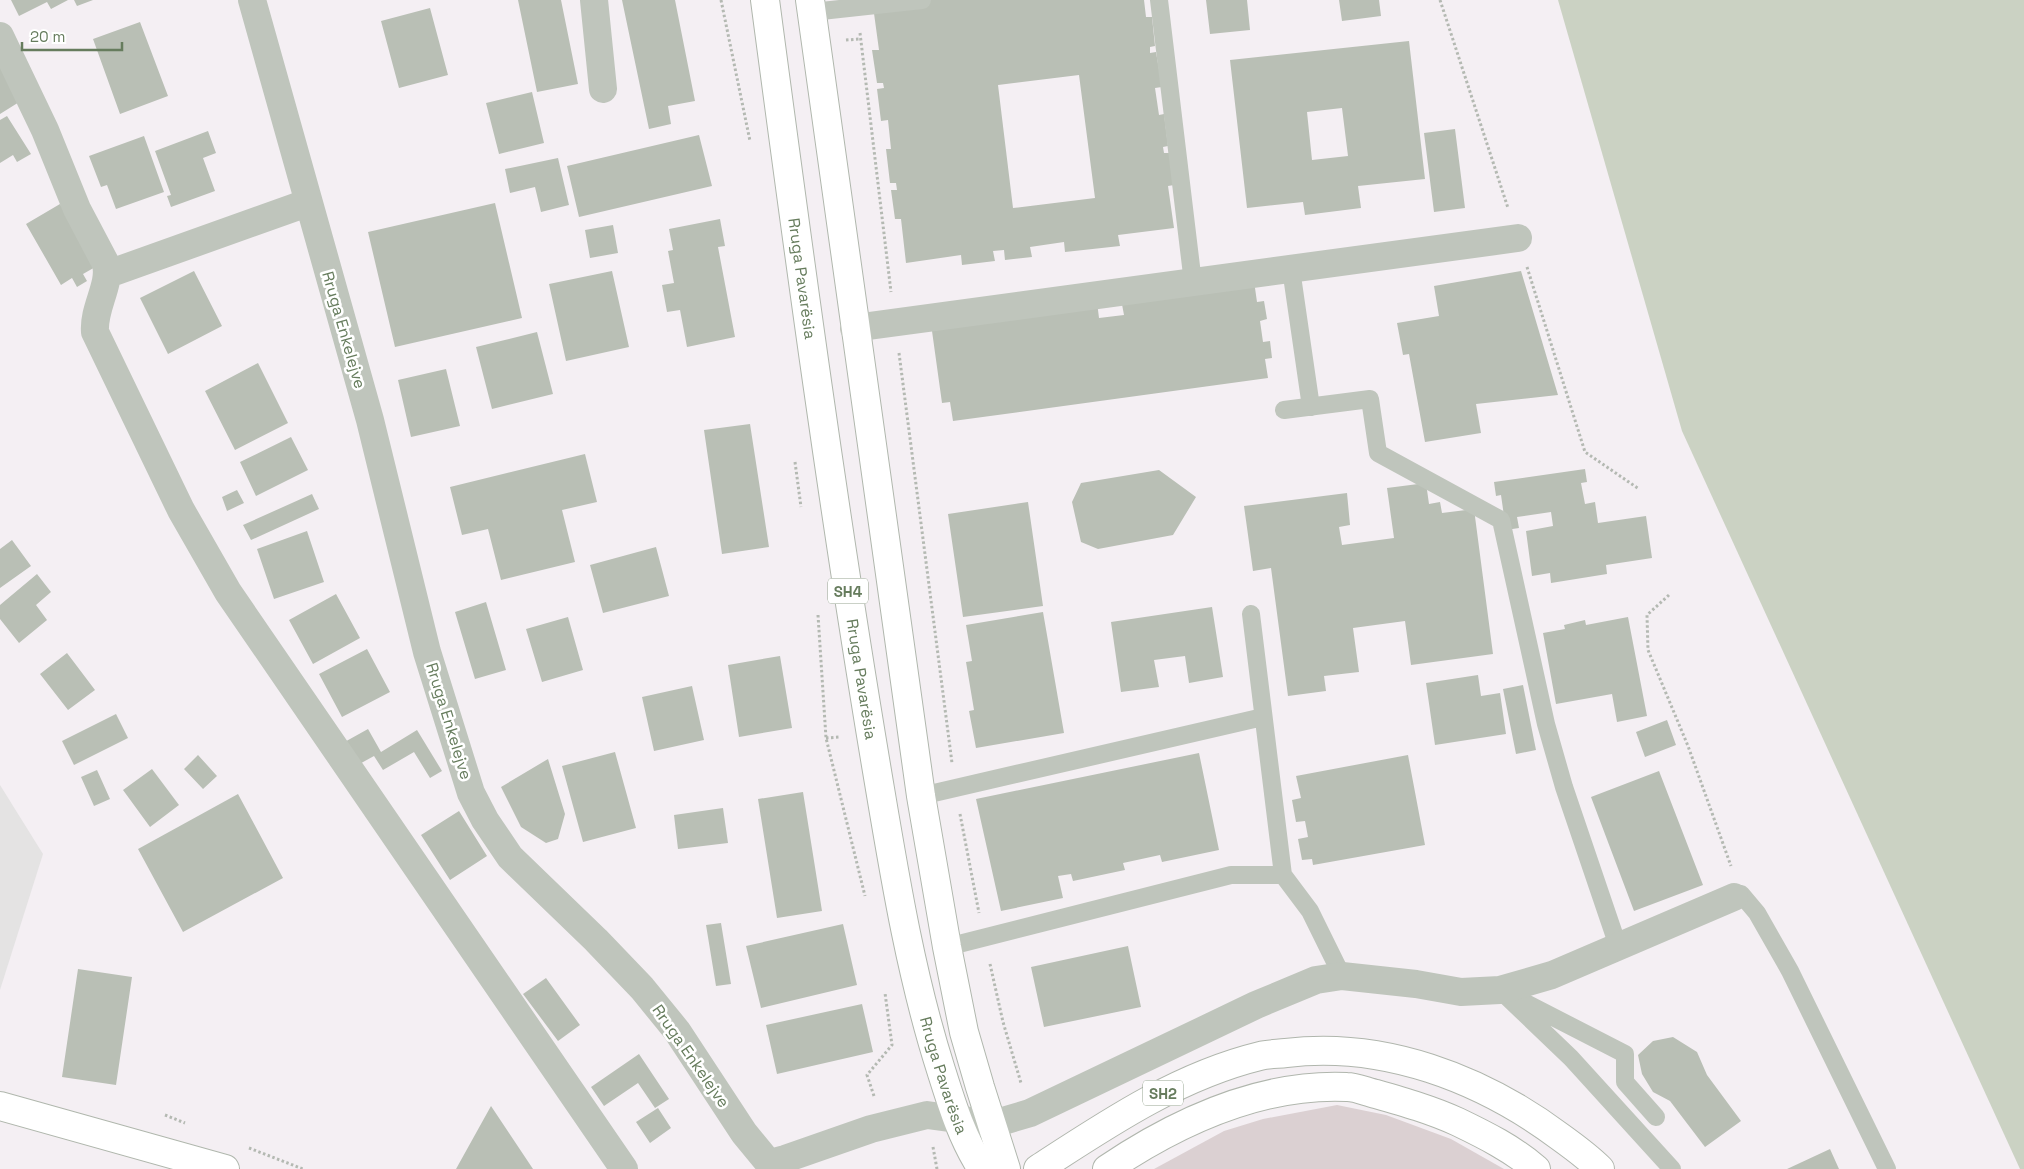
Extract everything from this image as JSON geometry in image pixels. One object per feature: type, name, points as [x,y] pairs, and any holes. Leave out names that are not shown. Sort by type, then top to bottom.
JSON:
[{"type":"main road","name":"Rruga Pavarësia","points":[[765,0],[853,627],[897,890],[932,1040],[957,1120],[971,1152],[982,1169]]},
{"type":"main road","name":"Rruga Pavarësia","points":[[811,6],[920,796],[964,1032],[1006,1169]]},
{"type":"main road","name":"SH2","points":[[1038,1169],[1114,1120],[1164,1092],[1215,1070],[1261,1056],[1323,1049],[1368,1054],[1430,1067],[1506,1101],[1534,1118],[1590,1159],[1600,1169]]},
{"type":"main road","name":"SH2","points":[[1107,1169],[1134,1151],[1227,1106],[1270,1094],[1348,1086],[1434,1111],[1489,1137],[1536,1169]]},
{"type":"main road","points":[[0,1106],[225,1169]]},
{"type":"street","name":"Rruga Enkelejve","points":[[252,0],[307,203],[370,420],[430,661],[471,793],[485,820],[510,857],[596,940],[642,988],[677,1031],[744,1133],[766,1161],[774,1162],[872,1129],[927,1115],[957,1120]]},
{"type":"street","points":[[594,0],[603,89]]},
{"type":"street","points":[[0,36],[45,130],[77,209],[106,264],[108,274],[94,321],[95,332],[176,501],[228,592],[624,1169]]},
{"type":"street","points":[[108,274],[307,203]]},
{"type":"street","points":[[854,328],[1518,238]]},
{"type":"street","points":[[957,1120],[993,1124],[1030,1113],[1284,992],[1316,980],[1342,976],[1416,984],[1461,992],[1500,990],[1552,975],[1738,895]]},
{"type":"lane","points":[[811,6],[857,7],[922,0]]},
{"type":"lane","points":[[1159,0],[1193,283]]},
{"type":"lane","points":[[1291,269],[1312,407]]},
{"type":"lane","points":[[1284,410],[1370,399],[1378,453],[1501,520],[1546,724],[1564,787],[1618,946]]},
{"type":"lane","points":[[1251,614],[1283,875],[1310,911],[1342,976]]},
{"type":"lane","points":[[920,796],[1263,717]]},
{"type":"lane","points":[[947,947],[1231,875],[1283,875]]},
{"type":"lane","points":[[1738,895],[1757,913],[1790,971],[1887,1169]]},
{"type":"lane","points":[[1500,990],[1625,1054],[1625,1082],[1656,1117]]},
{"type":"lane","points":[[1500,990],[1571,1058],[1672,1169]]},
{"type":"path","points":[[857,7],[895,323],[955,788],[984,938],[1004,1022],[1030,1113]]},
{"type":"path","points":[[1669,595],[1647,615],[1648,650],[1688,746],[1738,895]]},
{"type":"shaded area","points":[[1558,0],[2024,0],[2024,1169],[2020,1169],[1682,431]]},
{"type":"shaded area","points":[[0,785],[43,854],[0,990]]},
{"type":"shaded area","points":[[1337,1105],[1386,1115],[1451,1139],[1504,1169],[1154,1169],[1224,1131],[1263,1119]]},
{"type":"building","points":[[11,0],[68,0],[51,9],[47,2],[19,16]]},
{"type":"building","points":[[74,0],[93,0],[77,6]]},
{"type":"building","points":[[518,0],[561,0],[578,84],[537,92]]},
{"type":"building","points":[[622,0],[675,0],[695,101],[668,106],[671,124],[649,129]]},
{"type":"building","points":[[917,0],[1144,0],[1146,17],[1152,17],[1155,46],[1150,47],[1150,53],[1156,52],[1162,87],[1155,88],[1159,115],[1164,114],[1168,146],[1163,147],[1164,153],[1170,153],[1174,185],[1168,186],[1174,228],[1118,235],[1120,246],[1065,252],[1064,242],[1030,247],[1032,257],[1005,260],[1004,250],[993,251],[995,261],[962,265],[961,255],[906,263],[901,219],[895,219],[891,190],[897,190],[896,183],[890,183],[886,149],[891,149],[888,120],[881,121],[877,89],[884,88],[883,83],[877,83],[872,50],[879,50],[873,6]],"holes":[[[1079,75],[1095,198],[1013,208],[998,85]]]},
{"type":"building","points":[[1206,0],[1247,0],[1250,30],[1210,34]]},
{"type":"building","points":[[1339,0],[1379,0],[1381,16],[1342,21]]},
{"type":"building","points":[[430,8],[448,75],[399,88],[381,21]]},
{"type":"building","points":[[140,22],[168,96],[120,114],[93,39]]},
{"type":"building","points":[[1409,41],[1425,179],[1358,186],[1361,208],[1305,215],[1303,202],[1247,208],[1230,60]],"holes":[[[1342,108],[1348,156],[1312,160],[1307,112]]]},
{"type":"building","points":[[0,59],[24,99],[0,114]]},
{"type":"building","points":[[532,92],[544,143],[499,154],[486,103]]},
{"type":"building","points":[[7,116],[31,154],[17,162],[13,155],[0,163],[0,120]]},
{"type":"building","points":[[1455,129],[1465,208],[1434,212],[1424,133]]},
{"type":"building","points":[[208,131],[216,153],[203,158],[215,191],[171,207],[167,196],[171,195],[155,151]]},
{"type":"building","points":[[699,135],[712,186],[579,217],[567,166]]},
{"type":"building","points":[[144,136],[164,192],[116,209],[107,185],[101,187],[89,156]]},
{"type":"building","points":[[558,158],[569,205],[541,212],[535,187],[510,193],[505,169]]},
{"type":"building","points":[[495,203],[522,318],[395,347],[368,232]]},
{"type":"building","points":[[60,204],[97,266],[83,274],[87,281],[77,287],[72,278],[61,285],[26,224]]},
{"type":"building","points":[[720,219],[725,246],[718,247],[735,337],[687,347],[680,310],[667,312],[662,285],[674,283],[668,251],[673,250],[669,229]]},
{"type":"building","points":[[613,225],[618,253],[590,258],[585,230]]},
{"type":"building","points":[[194,271],[222,326],[168,354],[140,298]]},
{"type":"building","points":[[612,271],[629,347],[566,361],[549,284]]},
{"type":"building","points":[[1521,271],[1558,395],[1476,404],[1481,433],[1425,442],[1409,354],[1403,355],[1397,323],[1439,316],[1434,286]]},
{"type":"building","points":[[1254,281],[1257,302],[1264,301],[1267,319],[1260,321],[1263,342],[1270,341],[1272,358],[1265,359],[1268,378],[953,421],[950,402],[942,403],[932,331],[1097,302],[1099,318],[1124,315],[1121,299]]},
{"type":"building","points":[[537,332],[553,394],[492,409],[476,347]]},
{"type":"building","points":[[258,363],[288,423],[235,450],[205,391]]},
{"type":"building","points":[[446,369],[460,426],[411,437],[398,380]]},
{"type":"building","points":[[750,424],[769,547],[722,554],[704,430]]},
{"type":"building","points":[[291,437],[308,470],[256,496],[240,462]]},
{"type":"building","points":[[585,454],[597,502],[562,510],[575,562],[501,580],[488,529],[462,535],[450,487]]},
{"type":"building","points":[[1585,469],[1587,482],[1581,483],[1585,504],[1595,502],[1598,523],[1646,516],[1652,558],[1606,565],[1607,574],[1551,583],[1550,573],[1532,576],[1526,531],[1553,526],[1551,512],[1517,517],[1519,528],[1506,530],[1501,495],[1496,496],[1494,482]]},
{"type":"building","points":[[1159,470],[1196,497],[1173,535],[1098,549],[1081,542],[1072,502],[1081,483]]},
{"type":"building","points":[[1426,483],[1429,504],[1440,502],[1442,513],[1474,509],[1493,654],[1411,665],[1405,621],[1353,628],[1359,672],[1324,676],[1326,691],[1288,696],[1271,568],[1253,571],[1244,506],[1347,493],[1350,525],[1339,527],[1342,545],[1394,538],[1387,488]]},
{"type":"building","points":[[237,490],[244,503],[227,511],[222,497]]},
{"type":"building","points":[[312,494],[319,509],[251,540],[243,525]]},
{"type":"building","points":[[1028,502],[1043,606],[963,617],[948,514]]},
{"type":"building","points":[[307,531],[324,582],[274,599],[257,549]]},
{"type":"building","points":[[12,540],[31,566],[0,588],[0,549]]},
{"type":"building","points":[[656,547],[669,596],[603,613],[590,565]]},
{"type":"building","points":[[37,574],[51,592],[36,605],[47,620],[19,643],[0,619],[0,605]]},
{"type":"building","points":[[336,594],[360,638],[313,664],[289,620]]},
{"type":"building","points":[[486,602],[506,670],[475,679],[455,612]]},
{"type":"building","points":[[1212,607],[1223,677],[1189,683],[1185,656],[1154,660],[1159,687],[1121,692],[1111,622]]},
{"type":"building","points":[[1043,612],[1064,733],[976,748],[969,711],[974,710],[966,662],[972,661],[966,625]]},
{"type":"building","points":[[568,617],[583,670],[542,682],[526,629]]},
{"type":"building","points":[[1628,617],[1647,716],[1617,722],[1612,694],[1556,704],[1543,633],[1565,629],[1564,625],[1585,620],[1586,625]]},
{"type":"building","points":[[367,649],[390,692],[342,717],[319,674]]},
{"type":"building","points":[[67,653],[95,690],[68,710],[40,674]]},
{"type":"building","points":[[780,656],[792,728],[739,737],[728,665]]},
{"type":"building","points":[[1478,675],[1481,696],[1500,693],[1506,734],[1435,745],[1426,683]]},
{"type":"building","points":[[1523,685],[1536,750],[1516,754],[1503,689]]},
{"type":"building","points":[[692,686],[704,740],[654,751],[642,697]]},
{"type":"building","points":[[116,714],[128,738],[74,765],[62,741]]},
{"type":"building","points":[[1667,720],[1676,745],[1645,757],[1636,732]]},
{"type":"building","points":[[368,729],[381,752],[417,730],[442,771],[430,778],[414,752],[383,770],[374,756],[354,767],[341,744]]},
{"type":"building","points":[[615,752],[636,828],[583,842],[562,766]]},
{"type":"building","points":[[1199,753],[1219,850],[1162,862],[1160,855],[1123,863],[1125,870],[1073,881],[1071,874],[1058,876],[1063,898],[1001,911],[976,799]]},
{"type":"building","points":[[198,755],[217,776],[203,789],[184,769]]},
{"type":"building","points":[[1408,755],[1425,845],[1313,865],[1312,859],[1302,860],[1298,839],[1308,837],[1305,821],[1296,822],[1292,800],[1301,798],[1296,776]]},
{"type":"building","points":[[548,759],[565,814],[558,839],[546,843],[521,827],[501,787]]},
{"type":"building","points":[[152,769],[179,805],[150,827],[123,790]]},
{"type":"building","points":[[97,770],[110,799],[94,806],[81,777]]},
{"type":"building","points":[[1659,771],[1703,885],[1634,911],[1591,797]]},
{"type":"building","points":[[803,792],[822,911],[777,918],[758,799]]},
{"type":"building","points":[[238,794],[283,878],[183,932],[138,849]]},
{"type":"building","points":[[723,808],[728,843],[678,849],[674,815]]},
{"type":"building","points":[[459,811],[487,856],[450,880],[421,835]]},
{"type":"building","points":[[721,923],[731,984],[716,986],[706,925]]},
{"type":"building","points":[[843,924],[857,985],[761,1008],[746,946]]},
{"type":"building","points":[[1128,946],[1141,1007],[1044,1027],[1031,967]]},
{"type":"building","points":[[78,969],[132,977],[116,1085],[62,1077]]},
{"type":"building","points":[[546,978],[580,1025],[558,1041],[523,994]]},
{"type":"building","points":[[862,1004],[873,1052],[777,1074],[766,1025]]},
{"type":"building","points":[[1673,1037],[1697,1052],[1707,1075],[1741,1121],[1705,1147],[1670,1101],[1653,1092],[1642,1074],[1638,1055],[1653,1041]]},
{"type":"building","points":[[639,1054],[669,1099],[655,1108],[638,1083],[604,1106],[591,1087]]},
{"type":"building","points":[[491,1106],[533,1169],[456,1169]]},
{"type":"building","points":[[658,1108],[671,1128],[650,1143],[636,1122]]},
{"type":"building","points":[[1830,1149],[1839,1169],[1787,1169]]}]
